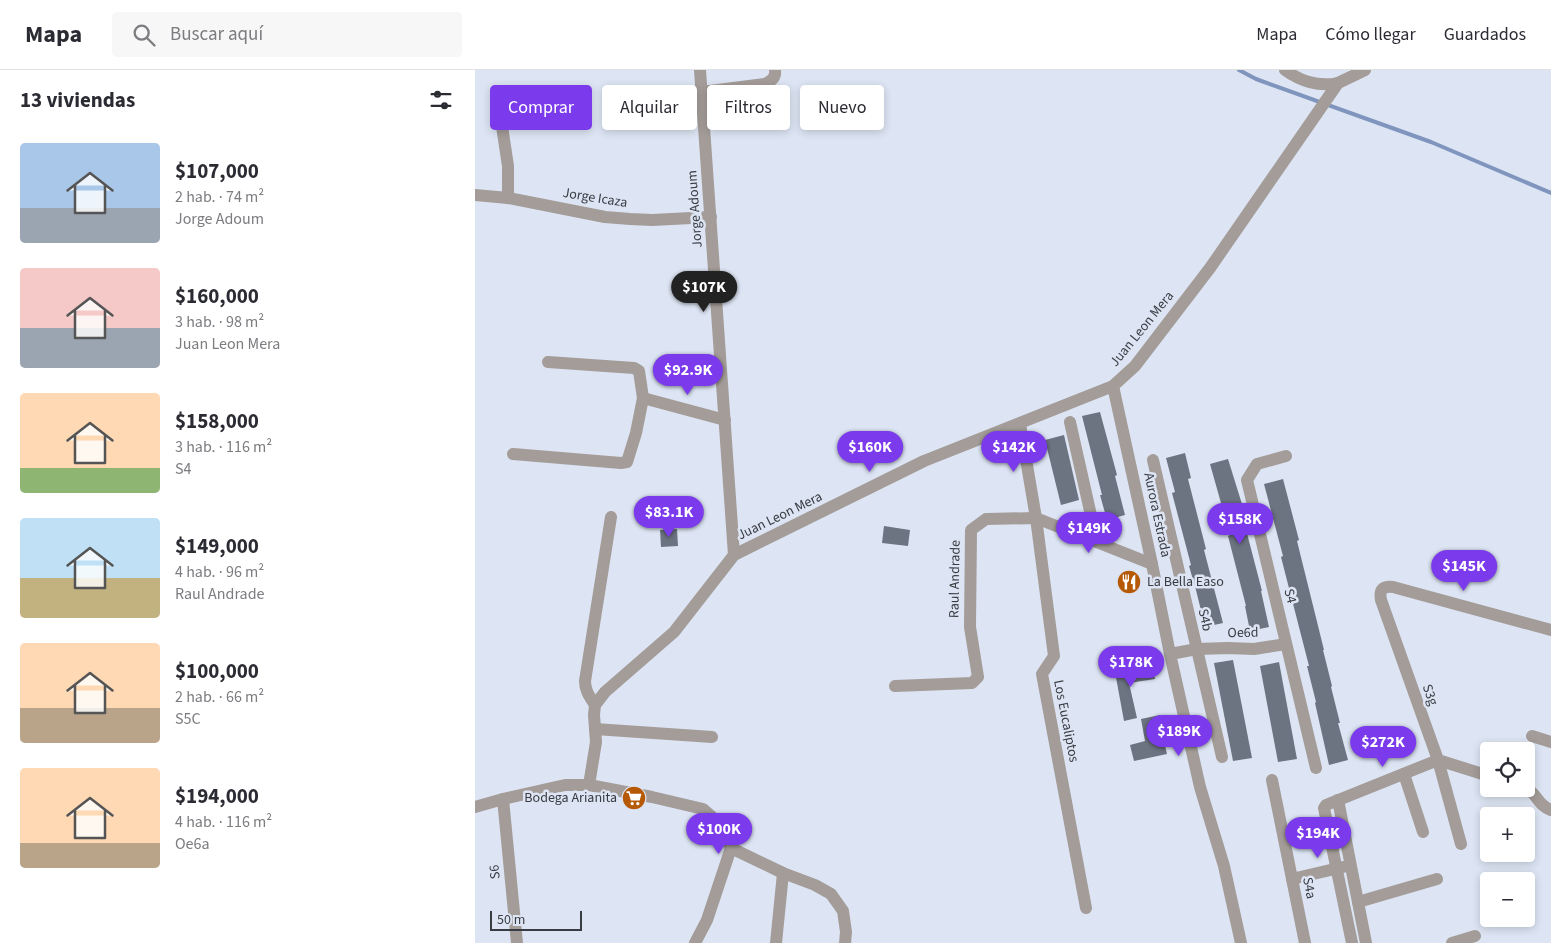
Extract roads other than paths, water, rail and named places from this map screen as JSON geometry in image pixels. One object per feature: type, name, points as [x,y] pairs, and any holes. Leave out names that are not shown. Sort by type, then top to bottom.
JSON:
[{"type":"street","name":"Jorge Adoum","points":[[700,70],[734,555]]},
{"type":"street","points":[[702,92],[765,84],[773,79],[775,70]]},
{"type":"street","points":[[1285,70],[1295,78],[1314,84],[1329,85],[1338,83]]},
{"type":"street","name":"Juan Leon Mera","points":[[595,705],[605,692],[674,632],[734,555],[924,461],[1113,386],[1135,366],[1210,268],[1338,83],[1365,70]]},
{"type":"street","points":[[503,130],[508,166],[508,198]]},
{"type":"street","name":"Jorge Icaza","points":[[475,195],[508,198],[605,217],[652,220],[711,217]]},
{"type":"street","points":[[513,454],[627,462],[636,433],[643,398],[639,371],[634,368],[548,362]]},
{"type":"street","name":"Aurora Estrada","points":[[1113,386],[1152,564],[1169,654],[1200,787],[1224,866],[1241,943]]},
{"type":"street","points":[[643,398],[725,420]]},
{"type":"street","points":[[1070,422],[1097,542]]},
{"type":"street","name":"Los Eucaliptos","points":[[1020,424],[1036,518],[1054,656],[1042,674],[1086,908]]},
{"type":"street","name":"S4","points":[[1287,456],[1257,464],[1247,480],[1315,768]]},
{"type":"street","name":"S4b","points":[[1153,460],[1222,757]]},
{"type":"street","points":[[589,785],[596,742],[595,705],[587,693],[585,682],[611,518]]},
{"type":"street","name":"Raul Andrade","points":[[895,686],[972,682],[978,677],[970,627],[971,530],[986,519],[1036,518],[1152,564]]},
{"type":"street","name":"S3g","points":[[1461,844],[1438,760],[1381,600],[1380,594],[1382,589],[1386,586],[1393,587],[1551,630]]},
{"type":"street","name":"Oe6d","points":[[1169,654],[1197,649],[1254,649],[1287,644]]},
{"type":"street","points":[[595,729],[712,737]]},
{"type":"street","points":[[1532,736],[1551,742]]},
{"type":"street","points":[[1352,943],[1324,808],[1327,804],[1438,760],[1480,773]]},
{"type":"street","points":[[1404,774],[1423,832]]},
{"type":"street","name":"S4a","points":[[1272,780],[1305,943]]},
{"type":"street","points":[[475,807],[565,785],[589,785],[703,809],[718,822],[731,848],[831,894],[843,910],[846,932],[845,943]]},
{"type":"street","points":[[1535,797],[1543,807],[1551,810]]},
{"type":"street","name":"S6","points":[[503,799],[517,943]]},
{"type":"street","points":[[1338,800],[1366,943]]},
{"type":"street","points":[[695,943],[707,920],[731,848]]},
{"type":"street","points":[[1292,879],[1350,865]]},
{"type":"street","points":[[776,943],[783,873]]},
{"type":"street","points":[[1358,902],[1437,879]]},
{"type":"street","points":[[1452,943],[1475,936]]},
{"type":"waterway","points":[[1239,70],[1256,79],[1431,142],[1551,193]]},
{"type":"place","name":"La Bella Easo","points":[[1129,582]]},
{"type":"place","name":"Bodega Arianita","points":[[634,798]]}]
